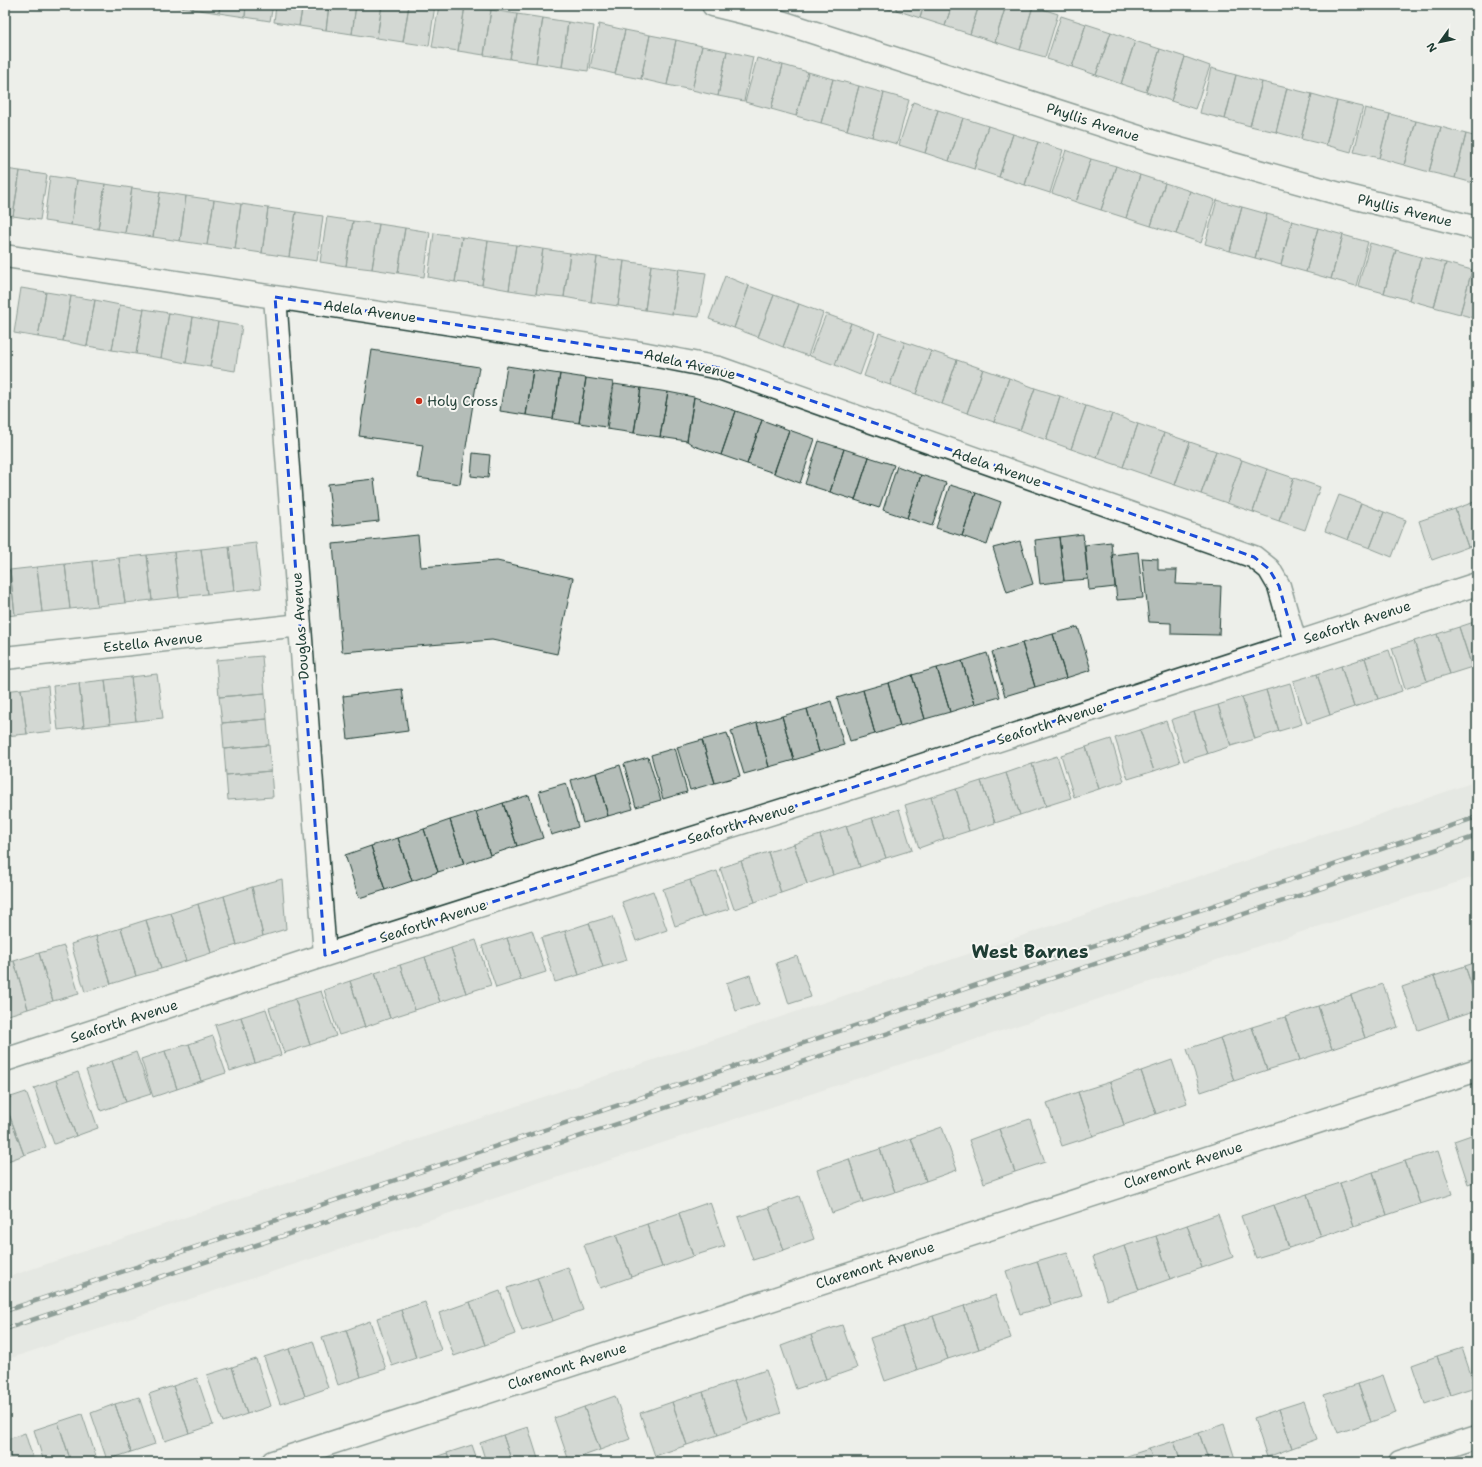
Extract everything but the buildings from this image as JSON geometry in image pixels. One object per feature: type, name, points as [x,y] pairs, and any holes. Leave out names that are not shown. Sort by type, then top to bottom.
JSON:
[{"type":"street","name":"Phyllis Avenue","points":[[713,5],[778,22],[1151,141],[1340,194],[1477,228]]},
{"type":"street","name":"Adela Avenue","points":[[5,256],[642,353],[719,368],[1254,557],[1269,569],[1279,586],[1295,642]]},
{"type":"street","name":"Douglas Avenue","points":[[275,297],[326,955]]},
{"type":"street","name":"Seaforth Avenue","points":[[5,1060],[326,955],[821,798],[1295,642],[1477,584]]},
{"type":"street","name":"Estella Avenue","points":[[5,658],[300,625]]},
{"type":"street","name":"Claremont Avenue","points":[[273,1462],[1477,1070]]},
{"type":"street","points":[[1400,1462],[1477,1437]]},
{"type":"highlighted area","points":[[275,297],[642,353],[719,368],[1254,557],[1269,569],[1279,586],[1295,642],[821,798],[325,955]]},
{"type":"shaded area","points":[[1477,781],[1477,876],[1292,935],[5,1360],[5,1278],[1265,854]]},
{"type":"railway","points":[[5,1311],[1477,817]]},
{"type":"railway","points":[[5,1329],[1477,836]]},
{"type":"place","name":"Holy Cross","points":[[419,401]]},
{"type":"district","name":"West Barnes","points":[[1030,952]]}]
